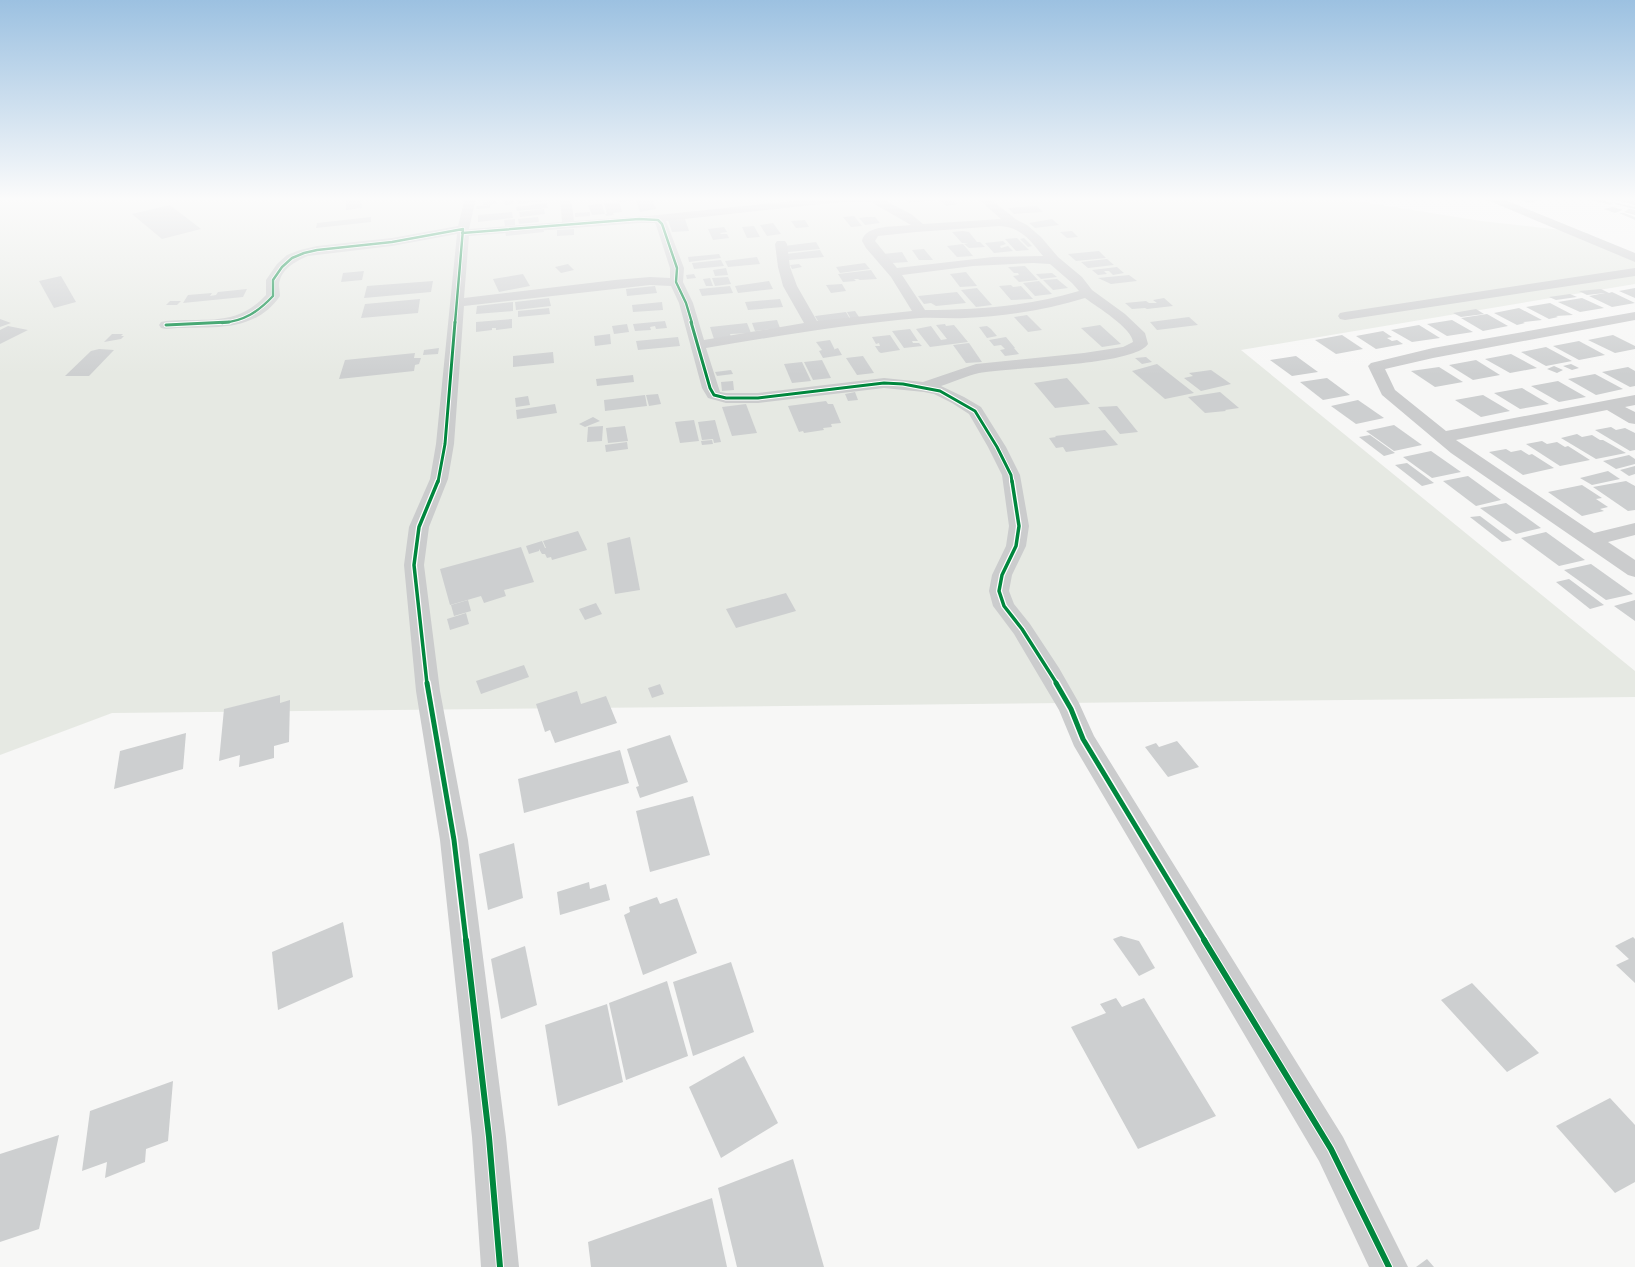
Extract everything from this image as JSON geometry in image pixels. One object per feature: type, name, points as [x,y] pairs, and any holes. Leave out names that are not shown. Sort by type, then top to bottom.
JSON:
[{"type":"street","points":[[166,325],[230,323],[249,317],[264,306],[273,296],[273,280],[282,266],[294,257]]},
{"type":"street","points":[[460,257],[445,444],[439,479],[420,527],[414,564],[428,691],[454,840],[489,1137],[500,1267]]},
{"type":"street","points":[[673,257],[677,268],[676,282],[686,303],[710,388],[714,395],[726,398],[758,398],[884,383],[902,384],[940,391],[975,411],[1011,475],[1019,526],[1016,546],[1002,575],[1000,591],[1004,606],[1022,628],[1051,674],[1071,709],[1083,739],[1330,1149],[1389,1267]]},
{"type":"street","points":[[783,257],[790,286],[813,326]]},
{"type":"street","points":[[880,257],[893,272],[921,314]]},
{"type":"street","points":[[924,387],[976,369],[1084,358],[1127,351],[1141,344],[1140,336],[1120,317],[1087,293],[1077,280],[1051,257]]},
{"type":"street","points":[[893,272],[990,262],[1033,259],[1053,260]]},
{"type":"street","points":[[1345,316],[1635,272]]},
{"type":"street","points":[[456,303],[615,284],[650,281],[676,282]]},
{"type":"street","points":[[698,345],[813,326],[921,314],[965,314],[980,312],[1068,299],[1087,293]]},
{"type":"street","points":[[1635,316],[1433,353],[1376,366],[1388,392],[1458,449],[1635,570]]},
{"type":"street","points":[[1443,437],[1635,400]]},
{"type":"street","points":[[1610,405],[1635,418]]},
{"type":"street","points":[[1591,540],[1635,529]]},
{"type":"shaded area","points":[[0,257],[1632,257],[1635,259],[1635,284],[1241,350],[1635,671],[1635,697],[112,713],[0,755]]},
{"type":"building","points":[[688,257],[721,258],[689,262]]},
{"type":"building","points":[[757,257],[760,264],[728,267],[725,261]]},
{"type":"building","points":[[788,257],[823,257],[789,260]]},
{"type":"building","points":[[886,257],[905,257],[908,262],[892,263]]},
{"type":"building","points":[[917,257],[931,257],[933,260],[919,260]]},
{"type":"building","points":[[1072,257],[1106,258],[1076,261]]},
{"type":"building","points":[[1107,259],[1114,265],[1088,268],[1081,262]]},
{"type":"building","points":[[721,260],[724,266],[694,269],[692,263]]},
{"type":"building","points":[[865,263],[870,269],[840,273],[836,267]]},
{"type":"building","points":[[568,264],[574,270],[561,273],[555,267]]},
{"type":"building","points":[[799,264],[802,267],[792,269],[790,265]]},
{"type":"building","points":[[1025,266],[1038,280],[1019,282],[1013,276],[1019,275],[1018,273],[1014,273],[1008,267]]},
{"type":"building","points":[[1117,267],[1124,273],[1113,275],[1109,271],[1104,271],[1107,274],[1098,275],[1092,270]]},
{"type":"building","points":[[726,268],[728,275],[715,276],[713,270]]},
{"type":"building","points":[[871,270],[877,279],[854,279],[856,281],[843,282],[838,274]]},
{"type":"building","points":[[364,271],[362,280],[341,282],[343,273]]},
{"type":"building","points":[[966,272],[977,286],[960,287],[950,274]]},
{"type":"building","points":[[1052,273],[1057,277],[1041,279],[1036,274]]},
{"type":"building","points":[[523,274],[530,286],[499,292],[493,279]]},
{"type":"building","points":[[694,274],[696,278],[687,279],[686,275]]},
{"type":"building","points":[[1129,275],[1137,281],[1111,284],[1098,278]]},
{"type":"building","points":[[61,276],[76,302],[54,308],[39,281]]},
{"type":"building","points":[[728,277],[731,284],[715,286],[712,278]]},
{"type":"building","points":[[710,278],[713,286],[706,286],[703,279]]},
{"type":"building","points":[[1057,279],[1068,288],[1053,290],[1043,280]]},
{"type":"building","points":[[433,281],[431,292],[364,298],[367,286]]},
{"type":"building","points":[[769,281],[773,289],[738,293],[735,286]]},
{"type":"building","points":[[1039,281],[1052,294],[1035,296],[1023,283]]},
{"type":"building","points":[[842,284],[846,291],[831,293],[826,285]]},
{"type":"building","points":[[1011,285],[1013,287],[1021,286],[1033,299],[1011,300],[999,286]]},
{"type":"building","points":[[655,286],[657,293],[627,296],[626,289]]},
{"type":"building","points":[[730,286],[733,293],[702,296],[699,289]]},
{"type":"building","points":[[977,288],[992,305],[976,307],[961,290]]},
{"type":"building","points":[[1635,288],[1635,298],[1619,291]]},
{"type":"building","points":[[247,289],[243,297],[183,303],[188,295],[212,293],[210,296],[216,295],[218,292]]},
{"type":"building","points":[[1601,289],[1609,293],[1612,292],[1635,303],[1612,307],[1589,296],[1605,293],[1587,295],[1579,291]]},
{"type":"building","points":[[957,292],[966,303],[936,306],[931,303],[924,304],[918,296]]},
{"type":"building","points":[[1570,294],[1577,297],[1556,300],[1549,297]]},
{"type":"building","points":[[549,298],[551,306],[516,310],[515,302]]},
{"type":"building","points":[[1164,298],[1173,306],[1132,309],[1125,303],[1146,301],[1149,303],[1157,303],[1153,300]]},
{"type":"building","points":[[1582,298],[1604,308],[1580,312],[1558,302]]},
{"type":"building","points":[[420,299],[418,313],[361,318],[365,304]]},
{"type":"building","points":[[780,299],[783,307],[748,310],[745,302]]},
{"type":"building","points":[[170,301],[181,301],[177,305],[166,305]]},
{"type":"building","points":[[513,302],[513,311],[476,314],[477,306]]},
{"type":"building","points":[[662,302],[663,310],[633,312],[632,305]]},
{"type":"building","points":[[1550,303],[1573,315],[1556,316],[1558,317],[1549,319],[1526,307]]},
{"type":"building","points":[[549,308],[550,314],[518,317],[518,311]]},
{"type":"building","points":[[1519,308],[1542,320],[1523,322],[1525,323],[1517,325],[1494,313]]},
{"type":"building","points":[[1476,309],[1484,314],[1461,317],[1453,313]]},
{"type":"building","points":[[855,311],[861,320],[852,321],[847,312]]},
{"type":"building","points":[[846,312],[850,319],[819,323],[815,316]]},
{"type":"building","points":[[1487,314],[1508,326],[1483,331],[1461,318]]},
{"type":"building","points":[[1027,315],[1042,330],[1028,332],[1014,317]]},
{"type":"building","points":[[1189,317],[1198,325],[1157,330],[1150,322]]},
{"type":"building","points":[[0,319],[11,323],[0,327]]},
{"type":"building","points":[[512,319],[512,328],[496,330],[496,328],[492,328],[492,330],[476,332],[476,322]]},
{"type":"building","points":[[777,320],[780,328],[755,331],[752,323]]},
{"type":"building","points":[[1452,320],[1473,332],[1447,336],[1427,324]]},
{"type":"building","points":[[665,321],[667,328],[656,329],[655,326],[650,327],[651,330],[635,331],[633,324]]},
{"type":"building","points":[[747,323],[751,333],[730,334],[731,337],[714,339],[710,327]]},
{"type":"building","points":[[627,324],[629,332],[614,334],[612,326]]},
{"type":"building","points":[[945,324],[946,326],[954,325],[968,342],[930,347],[916,329],[931,326],[941,340],[947,339],[936,325]]},
{"type":"building","points":[[1100,325],[1121,344],[1102,347],[1081,328]]},
{"type":"building","points":[[1419,325],[1440,338],[1412,342],[1391,330]]},
{"type":"building","points":[[8,326],[28,330],[0,344],[0,330]]},
{"type":"building","points":[[987,326],[997,336],[987,338],[979,327]]},
{"type":"building","points":[[910,329],[918,341],[912,341],[913,343],[919,343],[922,346],[904,348],[892,331]]},
{"type":"building","points":[[1383,331],[1392,337],[1387,338],[1392,341],[1397,340],[1403,344],[1376,349],[1356,336]]},
{"type":"building","points":[[112,334],[123,334],[121,336],[124,336],[121,339],[104,342]]},
{"type":"building","points":[[610,334],[611,344],[595,346],[594,336]]},
{"type":"building","points":[[890,335],[900,350],[879,352],[875,346],[880,346],[879,343],[876,344],[872,337]]},
{"type":"building","points":[[1342,335],[1363,349],[1336,354],[1315,340]]},
{"type":"building","points":[[1613,335],[1635,346],[1635,349],[1615,353],[1588,340]]},
{"type":"building","points":[[678,337],[680,346],[638,350],[636,341]]},
{"type":"building","points":[[1006,337],[1019,354],[1005,356],[1000,350],[1005,349],[1001,345],[994,346],[989,340]]},
{"type":"building","points":[[830,340],[835,350],[838,348],[842,355],[823,358],[819,351],[822,350],[816,342]]},
{"type":"building","points":[[1579,341],[1605,355],[1579,360],[1553,346]]},
{"type":"building","points":[[969,343],[982,362],[966,363],[953,345]]},
{"type":"building","points":[[1546,347],[1572,361],[1546,366],[1521,352]]},
{"type":"building","points":[[439,348],[438,354],[423,355],[424,350]]},
{"type":"building","points":[[99,349],[114,350],[89,376],[65,376],[91,351]]},
{"type":"building","points":[[553,352],[554,363],[513,367],[513,356]]},
{"type":"building","points":[[415,353],[414,358],[421,358],[419,364],[415,365],[414,371],[339,379],[345,360]]},
{"type":"building","points":[[1511,354],[1537,368],[1510,373],[1485,359]]},
{"type":"building","points":[[863,356],[874,373],[857,375],[846,358]]},
{"type":"building","points":[[1296,356],[1318,372],[1292,376],[1270,360]]},
{"type":"building","points":[[1146,357],[1152,362],[1142,364],[1135,358]]},
{"type":"building","points":[[822,360],[831,378],[813,380],[804,362]]},
{"type":"building","points":[[1476,360],[1500,375],[1473,380],[1449,365]]},
{"type":"building","points":[[802,362],[811,381],[792,383],[784,364]]},
{"type":"building","points":[[1157,364],[1194,393],[1165,399],[1132,371]]},
{"type":"building","points":[[1571,364],[1579,368],[1572,370],[1563,366]]},
{"type":"building","points":[[1554,366],[1563,370],[1557,373],[1547,369]]},
{"type":"building","points":[[1439,367],[1463,382],[1435,387],[1411,371]]},
{"type":"building","points":[[1628,367],[1635,371],[1635,386],[1630,387],[1602,372]]},
{"type":"building","points":[[731,370],[733,374],[717,376],[715,372]]},
{"type":"building","points":[[1211,370],[1231,384],[1201,391],[1184,378],[1193,376],[1189,373]]},
{"type":"building","points":[[1595,374],[1623,389],[1596,395],[1568,379]]},
{"type":"building","points":[[633,375],[634,382],[597,386],[596,379]]},
{"type":"building","points":[[1067,378],[1090,404],[1055,408],[1034,383]]},
{"type":"building","points":[[1327,378],[1350,395],[1323,400],[1300,382]]},
{"type":"building","points":[[733,381],[734,390],[722,391],[721,382]]},
{"type":"building","points":[[1558,381],[1586,397],[1559,402],[1531,386]]},
{"type":"building","points":[[1522,388],[1549,404],[1520,409],[1494,393]]},
{"type":"building","points":[[855,392],[858,400],[848,401],[845,394]]},
{"type":"building","points":[[1220,392],[1239,408],[1205,413],[1188,397]]},
{"type":"building","points":[[658,394],[661,404],[649,406],[646,395]]},
{"type":"building","points":[[645,395],[647,406],[605,411],[604,400]]},
{"type":"building","points":[[1483,395],[1510,411],[1481,417],[1455,400]]},
{"type":"building","points":[[528,396],[530,405],[516,407],[515,398]]},
{"type":"building","points":[[1358,400],[1384,418],[1356,424],[1331,406]]},
{"type":"building","points":[[826,401],[828,404],[833,404],[841,423],[831,424],[832,427],[823,428],[824,430],[804,433],[803,431],[799,432],[788,406]]},
{"type":"building","points":[[555,404],[557,413],[517,419],[516,410]]},
{"type":"building","points":[[746,404],[757,433],[732,436],[722,407]]},
{"type":"building","points":[[1117,406],[1138,432],[1120,434],[1098,407]]},
{"type":"building","points":[[593,417],[600,421],[585,427],[579,424]]},
{"type":"building","points":[[694,420],[699,441],[680,443],[675,422]]},
{"type":"building","points":[[715,420],[721,442],[714,443],[713,439],[702,440],[698,422]]},
{"type":"building","points":[[1394,425],[1422,445],[1394,451],[1366,431]]},
{"type":"building","points":[[603,426],[602,441],[587,442],[588,427]]},
{"type":"building","points":[[625,426],[628,441],[608,443],[606,428]]},
{"type":"building","points":[[1611,427],[1616,430],[1625,428],[1635,433],[1635,450],[1630,451],[1595,430]]},
{"type":"building","points":[[1105,430],[1118,445],[1066,452],[1063,447],[1056,448],[1049,438],[1056,437],[1055,436]]},
{"type":"building","points":[[1577,434],[1582,437],[1592,435],[1626,453],[1596,459],[1561,438]]},
{"type":"building","points":[[1370,435],[1395,453],[1384,456],[1359,437]]},
{"type":"building","points":[[712,440],[713,444],[702,445],[701,441]]},
{"type":"building","points":[[1542,441],[1547,444],[1557,442],[1565,447],[1568,446],[1590,460],[1560,466],[1526,444]]},
{"type":"building","points":[[627,442],[628,449],[606,452],[605,445]]},
{"type":"building","points":[[1506,449],[1511,452],[1521,450],[1529,455],[1532,454],[1554,468],[1523,475],[1489,452]]},
{"type":"building","points":[[1431,451],[1461,472],[1432,478],[1403,457]]},
{"type":"building","points":[[1629,455],[1635,459],[1635,464],[1616,469],[1603,461]]},
{"type":"building","points":[[1407,463],[1434,483],[1422,486],[1395,465]]},
{"type":"building","points":[[1635,466],[1635,474],[1629,476],[1620,470]]},
{"type":"building","points":[[1608,471],[1620,479],[1592,485],[1580,478]]},
{"type":"building","points":[[1468,476],[1501,500],[1476,506],[1443,481]]},
{"type":"building","points":[[1626,481],[1635,486],[1635,510],[1628,511],[1593,487]]},
{"type":"building","points":[[1582,485],[1602,498],[1596,499],[1608,507],[1600,509],[1604,511],[1582,516],[1548,492]]},
{"type":"building","points":[[1506,503],[1541,528],[1516,534],[1480,508]]},
{"type":"building","points":[[1480,516],[1512,540],[1502,542],[1470,517]]},
{"type":"building","points":[[578,531],[587,550],[552,560],[551,557],[547,558],[545,554],[542,554],[539,549],[539,551],[529,554],[526,546],[542,541],[546,548],[543,541]]},
{"type":"building","points":[[1546,532],[1585,560],[1559,566],[1521,538]]},
{"type":"building","points":[[630,537],[640,590],[615,594],[607,543]]},
{"type":"building","points":[[521,547],[534,582],[504,590],[506,596],[484,603],[481,596],[450,605],[440,569]]},
{"type":"building","points":[[1591,564],[1633,594],[1606,600],[1564,570]]},
{"type":"building","points":[[1569,579],[1604,605],[1590,609],[1556,582]]},
{"type":"building","points":[[786,593],[796,611],[736,628],[726,609]]},
{"type":"building","points":[[468,600],[471,611],[454,616],[451,605]]},
{"type":"building","points":[[1635,600],[1635,621],[1614,606]]},
{"type":"building","points":[[596,603],[602,614],[585,620],[579,609]]},
{"type":"building","points":[[466,613],[469,624],[450,630],[447,619]]},
{"type":"building","points":[[524,665],[529,677],[481,694],[476,681]]},
{"type":"building","points":[[660,684],[664,694],[652,698],[648,688]]},
{"type":"building","points":[[577,691],[581,704],[606,696],[617,723],[555,743],[550,730],[545,732],[536,704]]},
{"type":"building","points":[[280,695],[280,703],[290,700],[289,742],[274,746],[274,758],[239,767],[240,755],[219,761],[224,709]]},
{"type":"building","points":[[186,733],[183,769],[114,789],[120,751]]},
{"type":"building","points":[[670,735],[688,782],[640,798],[636,787],[639,786],[627,749]]},
{"type":"building","points":[[1177,741],[1199,767],[1168,777],[1145,747],[1156,743],[1159,747]]},
{"type":"building","points":[[620,750],[629,783],[524,813],[518,779]]},
{"type":"building","points":[[693,796],[710,855],[650,872],[636,811]]},
{"type":"building","points":[[514,843],[523,898],[488,910],[479,854]]},
{"type":"building","points":[[589,882],[590,889],[606,884],[610,900],[560,915],[557,892]]},
{"type":"building","points":[[657,897],[660,904],[677,898],[697,953],[643,975],[624,915],[630,912],[629,907]]},
{"type":"building","points":[[343,922],[353,977],[278,1010],[272,952]]},
{"type":"building","points":[[1121,936],[1139,941],[1155,968],[1139,976],[1113,939]]},
{"type":"building","points":[[1633,937],[1635,939],[1635,983],[1616,965],[1629,959],[1615,946]]},
{"type":"building","points":[[525,946],[537,1005],[501,1019],[491,959]]},
{"type":"building","points":[[731,962],[754,1032],[693,1056],[673,982]]},
{"type":"building","points":[[667,981],[688,1056],[626,1080],[609,1003]]},
{"type":"building","points":[[1472,983],[1539,1053],[1507,1072],[1441,1000]]},
{"type":"building","points":[[1116,998],[1122,1007],[1144,998],[1216,1116],[1138,1149],[1071,1027],[1106,1013],[1100,1004]]},
{"type":"building","points":[[607,1004],[623,1082],[558,1106],[545,1025]]},
{"type":"building","points":[[744,1056],[778,1123],[721,1158],[689,1087]]},
{"type":"building","points":[[173,1081],[168,1141],[146,1149],[145,1162],[105,1178],[107,1162],[82,1171],[90,1111]]},
{"type":"building","points":[[1610,1098],[1635,1125],[1635,1182],[1615,1193],[1556,1126]]},
{"type":"building","points":[[59,1135],[39,1229],[0,1242],[0,1154]]},
{"type":"building","points":[[793,1159],[824,1267],[737,1267],[718,1188]]},
{"type":"building","points":[[712,1198],[727,1267],[591,1267],[588,1242]]},
{"type":"building","points":[[1427,1259],[1434,1267],[1416,1267]]},
{"type":"cycle path","points":[[166,325],[224,323],[237,321],[250,316],[262,308],[273,296],[273,280],[282,267],[294,257]]},
{"type":"cycle path","points":[[461,257],[445,444],[439,479],[419,527],[414,565],[428,691],[454,840],[489,1137],[500,1267]]},
{"type":"cycle path","points":[[673,257],[677,268],[676,282],[686,303],[710,388],[714,395],[726,398],[758,398],[884,383],[903,384],[940,391],[975,411],[997,447],[1011,475],[1019,526],[1016,546],[1002,575],[999,591],[1004,606],[1022,629],[1051,674],[1071,709],[1083,739],[1331,1149],[1389,1267]]}]
